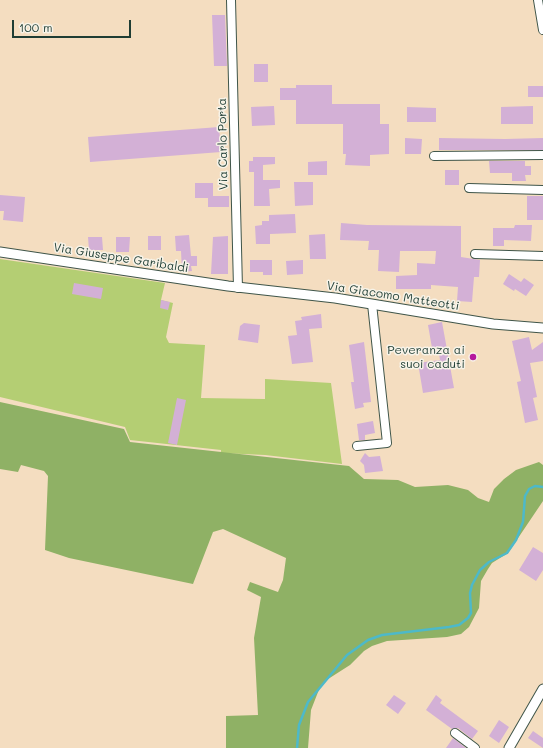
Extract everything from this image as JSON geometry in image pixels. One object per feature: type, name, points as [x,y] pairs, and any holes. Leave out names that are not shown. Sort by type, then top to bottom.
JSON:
[{"type":"street","name":"Via Carlo Porta","points":[[231,0],[238,288]]},
{"type":"street","points":[[538,0],[543,30]]},
{"type":"street","points":[[434,156],[543,155]]},
{"type":"street","points":[[469,188],[543,190]]},
{"type":"street","name":"Via Giuseppe Garibaldi","points":[[0,252],[238,288]]},
{"type":"street","points":[[475,254],[543,256]]},
{"type":"street","name":"Via Giacomo Matteotti","points":[[238,288],[334,298],[493,324],[543,328]]},
{"type":"street","points":[[357,446],[387,443],[372,304]]},
{"type":"street","points":[[509,748],[543,690]]},
{"type":"street","points":[[455,734],[475,748]]},
{"type":"green space","points":[[0,259],[165,283],[161,300],[173,303],[166,337],[169,343],[205,345],[201,398],[265,399],[265,379],[331,383],[342,464],[265,455],[221,453],[221,450],[130,440],[125,427],[0,397]]},
{"type":"green space","points":[[0,402],[124,429],[130,442],[349,466],[364,479],[398,480],[415,487],[448,485],[468,490],[478,498],[489,502],[494,489],[504,479],[516,470],[539,462],[543,465],[543,501],[508,553],[492,563],[488,569],[481,581],[479,608],[469,627],[461,634],[447,637],[387,641],[372,646],[364,651],[350,665],[325,681],[320,687],[311,710],[308,748],[226,748],[226,716],[258,715],[254,638],[261,597],[247,590],[250,582],[278,592],[283,580],[286,558],[223,529],[213,532],[193,584],[69,558],[45,550],[48,476],[44,471],[21,465],[18,472],[0,469]]},
{"type":"building","points":[[212,15],[225,15],[227,66],[214,66]]},
{"type":"building","points":[[254,64],[268,64],[268,82],[254,82]]},
{"type":"building","points":[[296,85],[332,85],[332,104],[380,104],[380,124],[389,124],[389,154],[370,155],[370,166],[345,165],[346,154],[343,154],[343,124],[296,124],[296,100],[280,100],[280,88],[296,88]]},
{"type":"building","points":[[528,86],[543,86],[543,97],[528,97]]},
{"type":"building","points":[[274,106],[275,125],[252,126],[251,107]]},
{"type":"building","points":[[533,106],[533,124],[501,124],[501,107]]},
{"type":"building","points":[[407,107],[436,108],[436,122],[407,122]]},
{"type":"building","points":[[219,127],[221,152],[90,162],[88,137]]},
{"type":"building","points":[[405,138],[422,139],[421,154],[405,154]]},
{"type":"building","points":[[439,138],[543,138],[543,150],[439,150]]},
{"type":"building","points":[[253,157],[275,157],[275,164],[263,165],[263,180],[280,180],[280,188],[269,189],[270,206],[254,206],[254,172],[249,172],[249,161],[253,161]]},
{"type":"building","points":[[327,161],[327,175],[308,175],[308,162]]},
{"type":"building","points":[[489,161],[525,161],[525,166],[531,166],[531,175],[525,175],[526,181],[512,181],[512,173],[490,173]]},
{"type":"building","points":[[445,170],[459,170],[459,185],[445,185]]},
{"type":"building","points":[[294,182],[313,182],[313,205],[295,206]]},
{"type":"building","points":[[195,183],[213,183],[213,196],[229,196],[229,207],[208,207],[208,198],[195,198]]},
{"type":"building","points":[[0,195],[25,197],[23,222],[3,220],[4,211],[0,211]]},
{"type":"building","points":[[527,196],[543,196],[543,220],[527,220]]},
{"type":"building","points":[[295,214],[296,233],[270,234],[270,244],[256,244],[255,226],[262,225],[262,221],[269,221],[269,215]]},
{"type":"building","points":[[341,223],[367,225],[461,226],[461,257],[480,260],[479,277],[474,277],[472,302],[457,301],[458,287],[431,285],[431,289],[396,289],[396,276],[417,275],[417,263],[435,264],[436,251],[400,251],[399,272],[378,271],[379,250],[368,250],[369,241],[340,240]]},
{"type":"building","points":[[515,225],[532,225],[531,241],[504,240],[504,246],[493,246],[493,228],[514,228]]},
{"type":"building","points":[[325,234],[326,259],[310,259],[309,235]]},
{"type":"building","points":[[189,235],[191,256],[197,256],[197,266],[191,266],[192,271],[182,272],[181,251],[176,251],[175,236]]},
{"type":"building","points":[[148,236],[161,236],[161,250],[148,250]]},
{"type":"building","points":[[228,236],[228,274],[211,274],[213,237]]},
{"type":"building","points":[[88,237],[102,237],[103,250],[89,250]]},
{"type":"building","points":[[116,237],[130,237],[129,252],[116,252]]},
{"type":"building","points":[[250,260],[272,260],[272,275],[263,275],[263,272],[250,272]]},
{"type":"building","points":[[303,260],[303,274],[287,275],[286,261]]},
{"type":"building","points":[[509,274],[521,282],[524,278],[534,285],[526,296],[503,284]]},
{"type":"building","points":[[74,283],[103,288],[101,299],[72,294]]},
{"type":"building","points":[[161,300],[170,302],[168,310],[160,308]]},
{"type":"building","points":[[321,314],[322,328],[309,329],[313,362],[292,364],[288,336],[297,335],[295,321],[302,320],[301,317]]},
{"type":"building","points":[[442,322],[454,388],[423,393],[418,363],[440,360],[438,347],[432,348],[428,325]]},
{"type":"building","points":[[244,323],[260,325],[258,343],[238,340],[240,326]]},
{"type":"building","points":[[529,337],[532,350],[543,342],[543,361],[530,363],[537,397],[533,398],[538,420],[525,423],[517,382],[521,381],[512,341]]},
{"type":"building","points":[[364,342],[371,402],[363,403],[364,407],[355,409],[351,382],[354,382],[349,345]]},
{"type":"building","points":[[177,398],[186,400],[177,445],[168,443]]},
{"type":"building","points":[[373,421],[375,433],[365,435],[365,440],[359,440],[357,424]]},
{"type":"building","points":[[365,453],[369,457],[380,456],[383,471],[365,473],[364,465],[360,461]]},
{"type":"building","points":[[533,547],[543,553],[543,570],[536,581],[519,570]]},
{"type":"building","points":[[394,695],[406,703],[398,714],[386,705]]},
{"type":"building","points":[[436,695],[442,700],[440,703],[478,731],[472,739],[458,728],[452,729],[426,710]]},
{"type":"building","points":[[499,720],[509,727],[499,743],[489,736]]},
{"type":"building","points":[[533,731],[543,738],[543,748],[528,738]]},
{"type":"building","points":[[453,738],[466,748],[446,748]]},
{"type":"waterway","points":[[297,748],[299,725],[308,702],[347,655],[368,640],[382,635],[449,627],[459,625],[468,618],[471,613],[470,593],[472,585],[480,570],[489,562],[507,553],[516,540],[523,522],[525,496],[529,489],[535,486],[543,487]]},
{"type":"place","name":"Peveranza ai suoi caduti","points":[[473,357]]}]
